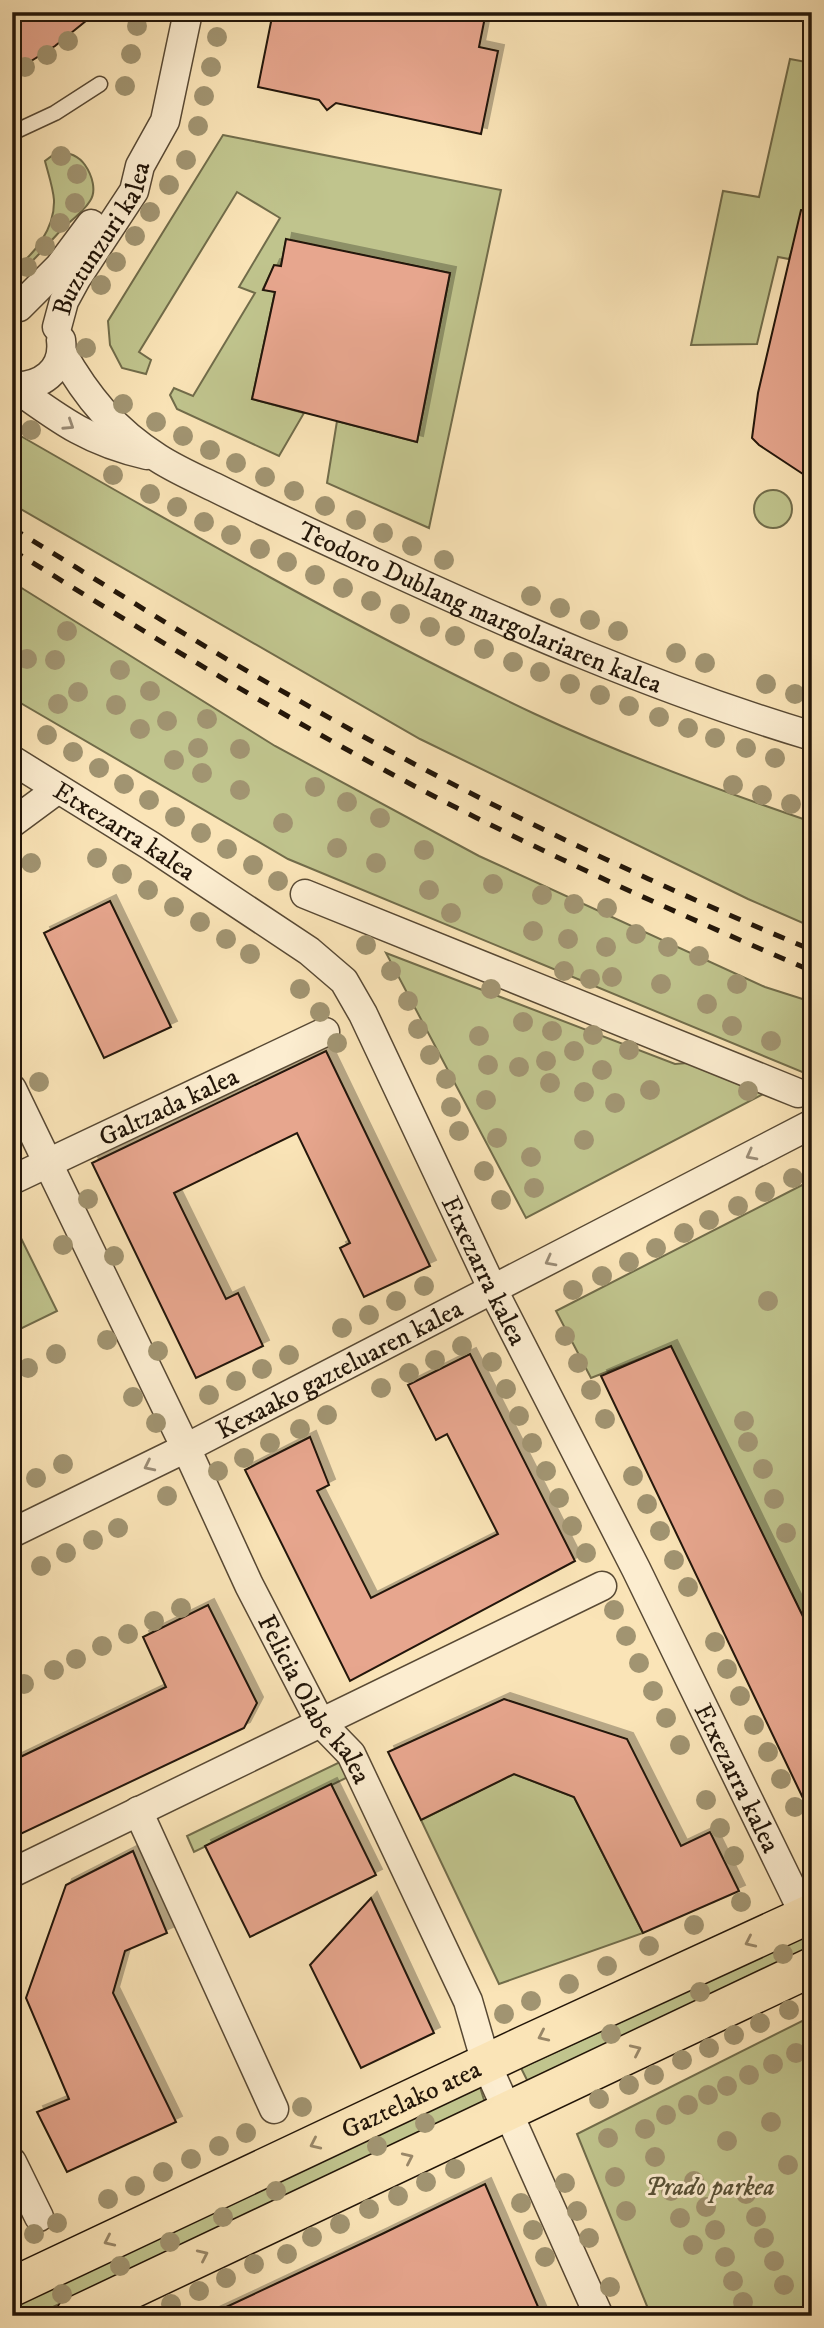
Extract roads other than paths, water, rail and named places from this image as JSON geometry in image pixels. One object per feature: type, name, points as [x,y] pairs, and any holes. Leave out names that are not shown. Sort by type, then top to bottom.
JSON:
[{"type":"main road","name":"Gaztelako atea","points":[[12,2287],[486,2063],[808,1915]]},
{"type":"main road","name":"Gaztelako atea","points":[[75,2316],[812,1967]]},
{"type":"street","points":[[140,166],[164,121],[188,12]]},
{"type":"street","name":"Buztunzuri kalea","points":[[16,308],[72,251],[116,188],[140,166]]},
{"type":"street","name":"Buztunzuri kalea","points":[[13,386],[34,385],[44,380],[58,363],[64,301],[134,191],[140,166]]},
{"type":"street","points":[[16,308],[41,312],[59,340]]},
{"type":"street","name":"Teodoro Dublang margolariaren kalea","points":[[59,340],[83,389],[96,405],[124,432],[157,457],[265,513],[553,643],[639,678],[812,736]]},
{"type":"street","name":"Teodoro Dublang margolariaren kalea","points":[[13,386],[79,432],[116,448],[157,457]]},
{"type":"street","name":"Etxezarra kalea","points":[[12,760],[151,846],[298,944],[344,981],[363,1014],[493,1290],[636,1569],[808,1915]]},
{"type":"street","points":[[12,823],[58,789]]},
{"type":"street","points":[[305,894],[799,1093]]},
{"type":"street","name":"Galtzada kalea","points":[[12,1180],[325,1032]]},
{"type":"street","name":"Felicia Olabe kalea","points":[[12,1089],[186,1448],[249,1585],[320,1722],[351,1754],[468,2001],[486,2063],[599,2316]]},
{"type":"street","name":"Kexaako gazteluaren kalea","points":[[12,1532],[186,1448],[812,1124]]},
{"type":"street","points":[[12,1873],[602,1586]]},
{"type":"street","points":[[138,1811],[274,2109]]},
{"type":"street","points":[[12,2162],[39,2217]]},
{"type":"lane","points":[[12,133],[55,113],[100,84]]},
{"type":"railway","points":[[12,528],[154,616],[424,769],[616,864],[812,950]]},
{"type":"railway","points":[[12,550],[229,682],[395,776],[585,870],[812,971]]},
{"type":"park label","name":"Prado parkea","points":[[710,2186]]}]
